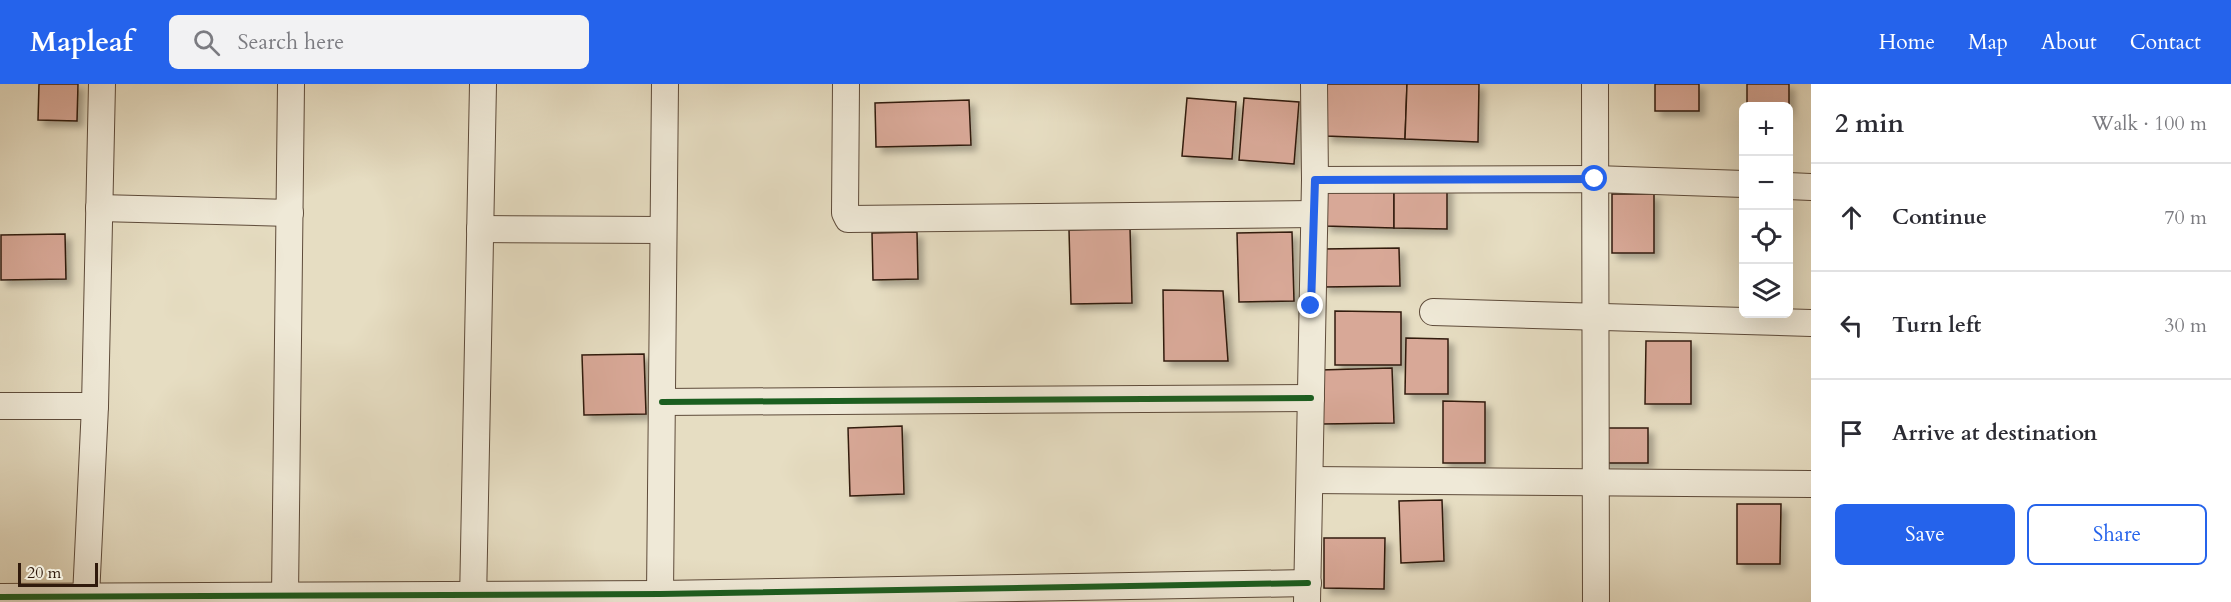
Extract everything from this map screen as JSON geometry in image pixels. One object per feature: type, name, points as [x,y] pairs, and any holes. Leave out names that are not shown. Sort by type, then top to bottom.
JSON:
[{"type":"street","points":[[86,597],[96,406],[102,84]]},
{"type":"street","points":[[285,596],[291,84]]},
{"type":"street","points":[[473,599],[483,84]]},
{"type":"street","points":[[660,594],[665,84]]},
{"type":"street","points":[[846,84],[845,213],[848,219],[1314,214]]},
{"type":"street","points":[[0,597],[285,596],[473,599],[660,594],[880,596],[1307,592],[1315,180],[1314,84]]},
{"type":"street","points":[[1595,84],[1596,602]]},
{"type":"street","points":[[1315,180],[1595,179],[1739,184]]},
{"type":"street","points":[[1793,186],[1811,187]]},
{"type":"street","points":[[99,208],[290,213]]},
{"type":"street","points":[[480,229],[663,230]]},
{"type":"street","points":[[1433,312],[1811,322]]},
{"type":"street","points":[[662,402],[1311,398]]},
{"type":"street","points":[[0,406],[96,406]]},
{"type":"street","points":[[1310,480],[1811,484]]},
{"type":"building","points":[[39,84],[78,84],[77,121],[38,120]]},
{"type":"building","points":[[1327,84],[1407,84],[1405,139],[1326,136]]},
{"type":"building","points":[[1407,84],[1479,84],[1478,142],[1405,139]]},
{"type":"building","points":[[1655,84],[1699,84],[1699,111],[1655,111]]},
{"type":"building","points":[[1747,84],[1789,84],[1789,102],[1747,102]]},
{"type":"building","points":[[1187,98],[1236,102],[1232,159],[1182,156]]},
{"type":"building","points":[[1244,98],[1299,102],[1294,164],[1239,160]]},
{"type":"building","points":[[969,100],[971,145],[876,147],[875,103]]},
{"type":"building","points":[[1394,183],[1394,228],[1325,226],[1325,184]]},
{"type":"building","points":[[1394,183],[1447,184],[1447,229],[1394,228]]},
{"type":"building","points":[[1612,194],[1654,194],[1654,253],[1612,253]]},
{"type":"building","points":[[1130,228],[1132,303],[1071,304],[1069,230]]},
{"type":"building","points":[[917,232],[918,279],[873,280],[872,233]]},
{"type":"building","points":[[1292,232],[1294,301],[1239,302],[1237,233]]},
{"type":"building","points":[[65,234],[66,279],[1,280],[1,235]]},
{"type":"building","points":[[1399,248],[1400,286],[1323,287],[1322,249]]},
{"type":"building","points":[[1163,290],[1223,291],[1228,361],[1164,361]]},
{"type":"building","points":[[1335,311],[1401,312],[1401,365],[1335,365]]},
{"type":"building","points":[[1406,338],[1448,339],[1448,394],[1405,394]]},
{"type":"building","points":[[1646,341],[1691,341],[1691,404],[1645,404]]},
{"type":"building","points":[[644,354],[646,414],[584,415],[582,355]]},
{"type":"building","points":[[1392,368],[1394,423],[1322,424],[1320,370]]},
{"type":"building","points":[[1443,401],[1485,402],[1485,463],[1443,463]]},
{"type":"building","points":[[902,426],[904,494],[850,496],[848,428]]},
{"type":"building","points":[[1599,428],[1648,428],[1648,463],[1599,463]]},
{"type":"building","points":[[1442,500],[1444,561],[1401,563],[1399,501]]},
{"type":"building","points":[[1737,504],[1781,504],[1780,564],[1737,564]]},
{"type":"building","points":[[1324,538],[1385,538],[1384,589],[1324,588]]},
{"type":"cycle path","points":[[662,402],[1311,398]]},
{"type":"cycle path","points":[[0,597],[660,594],[1308,583]]},
{"type":"route","points":[[1311,306],[1315,180],[1595,179]]}]
